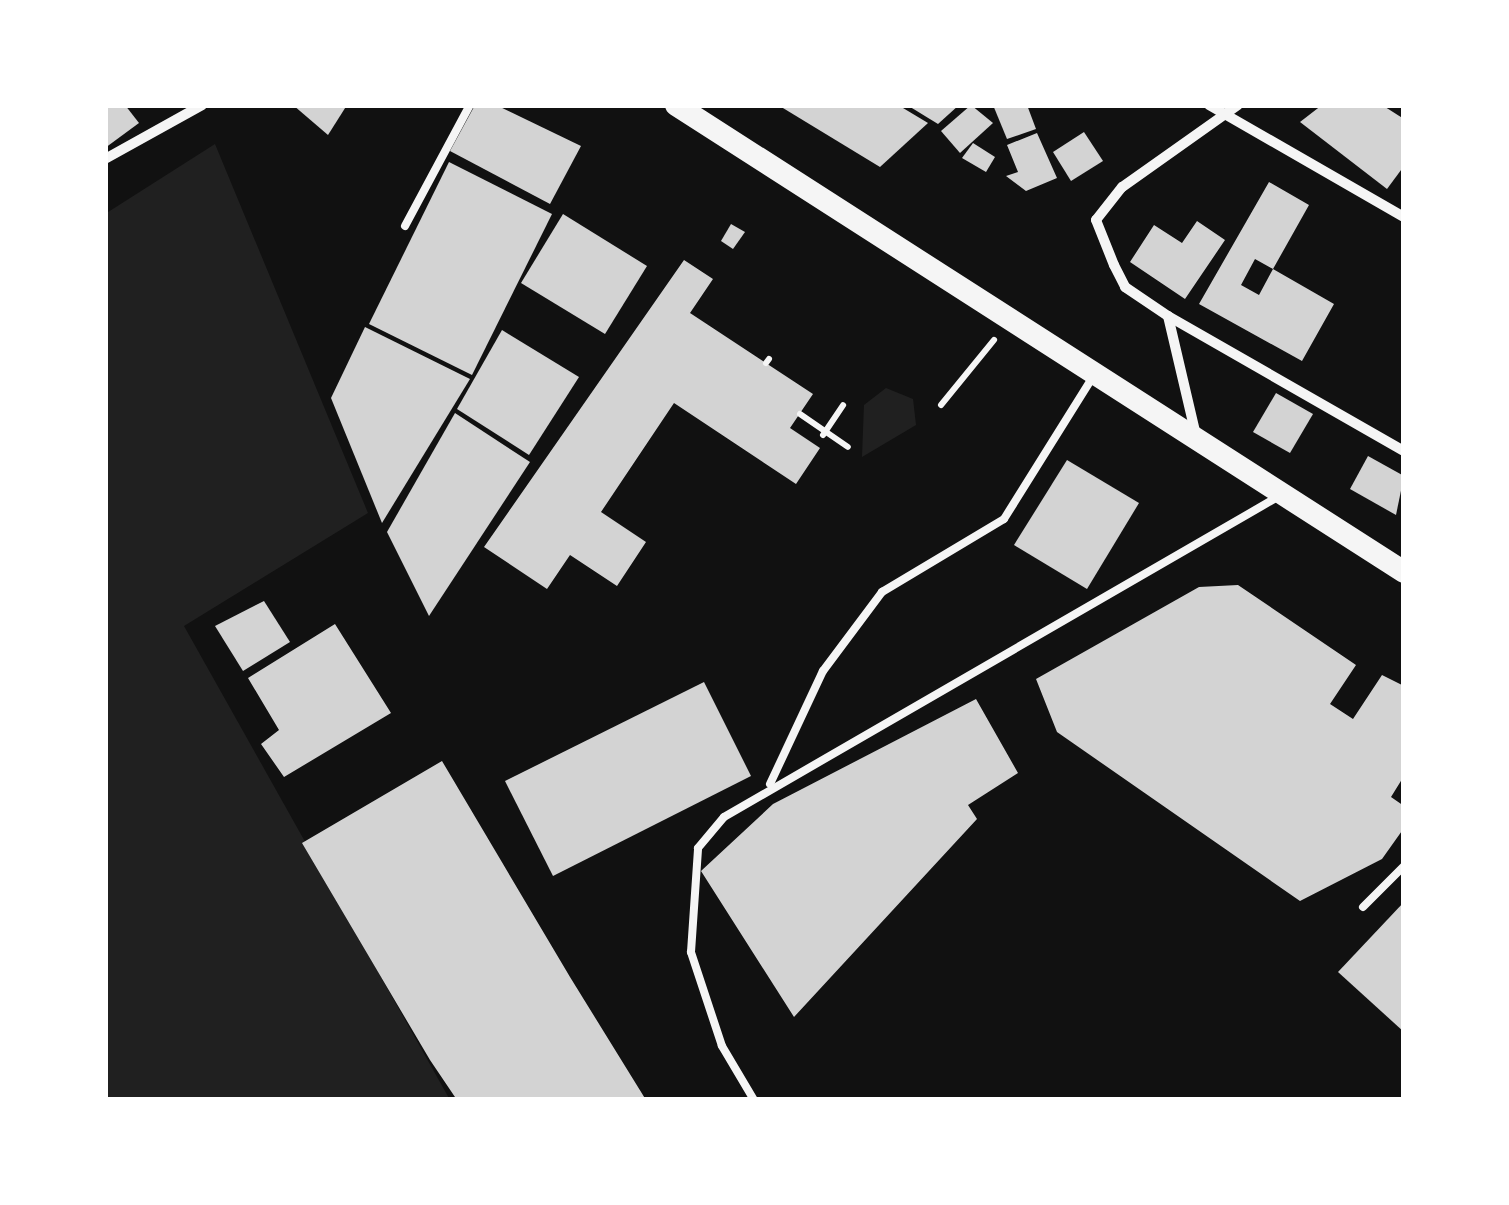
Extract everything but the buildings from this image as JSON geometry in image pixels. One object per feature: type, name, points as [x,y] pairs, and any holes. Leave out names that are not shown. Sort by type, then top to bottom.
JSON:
[{"type":"main road","points":[[676,105],[1012,315],[1198,441],[1404,572]]},
{"type":"street","points":[[105,159],[202,105]]},
{"type":"street","points":[[1209,105],[1222,116],[1404,217]]},
{"type":"street","points":[[1238,105],[1122,186],[1096,220],[1125,287],[1168,316],[1404,450]]},
{"type":"street","points":[[1168,316],[1198,441]]},
{"type":"lane","points":[[405,226],[470,105]]},
{"type":"lane","points":[[770,784],[823,671],[882,592],[1004,520],[1096,371]]},
{"type":"lane","points":[[754,1100],[722,1046],[691,952],[689,884],[698,848],[770,784],[1282,494]]},
{"type":"lane","points":[[1363,907],[1404,866]]},
{"type":"path","points":[[940,405],[1012,315]]},
{"type":"path","points":[[824,435],[843,406]]},
{"type":"path","points":[[800,414],[824,435],[848,447]]},
{"type":"shaded area","points":[[215,144],[368,513],[184,626],[450,1100],[105,1100],[105,214]]},
{"type":"shaded area","points":[[886,388],[913,399],[916,425],[862,457],[864,405]]}]
